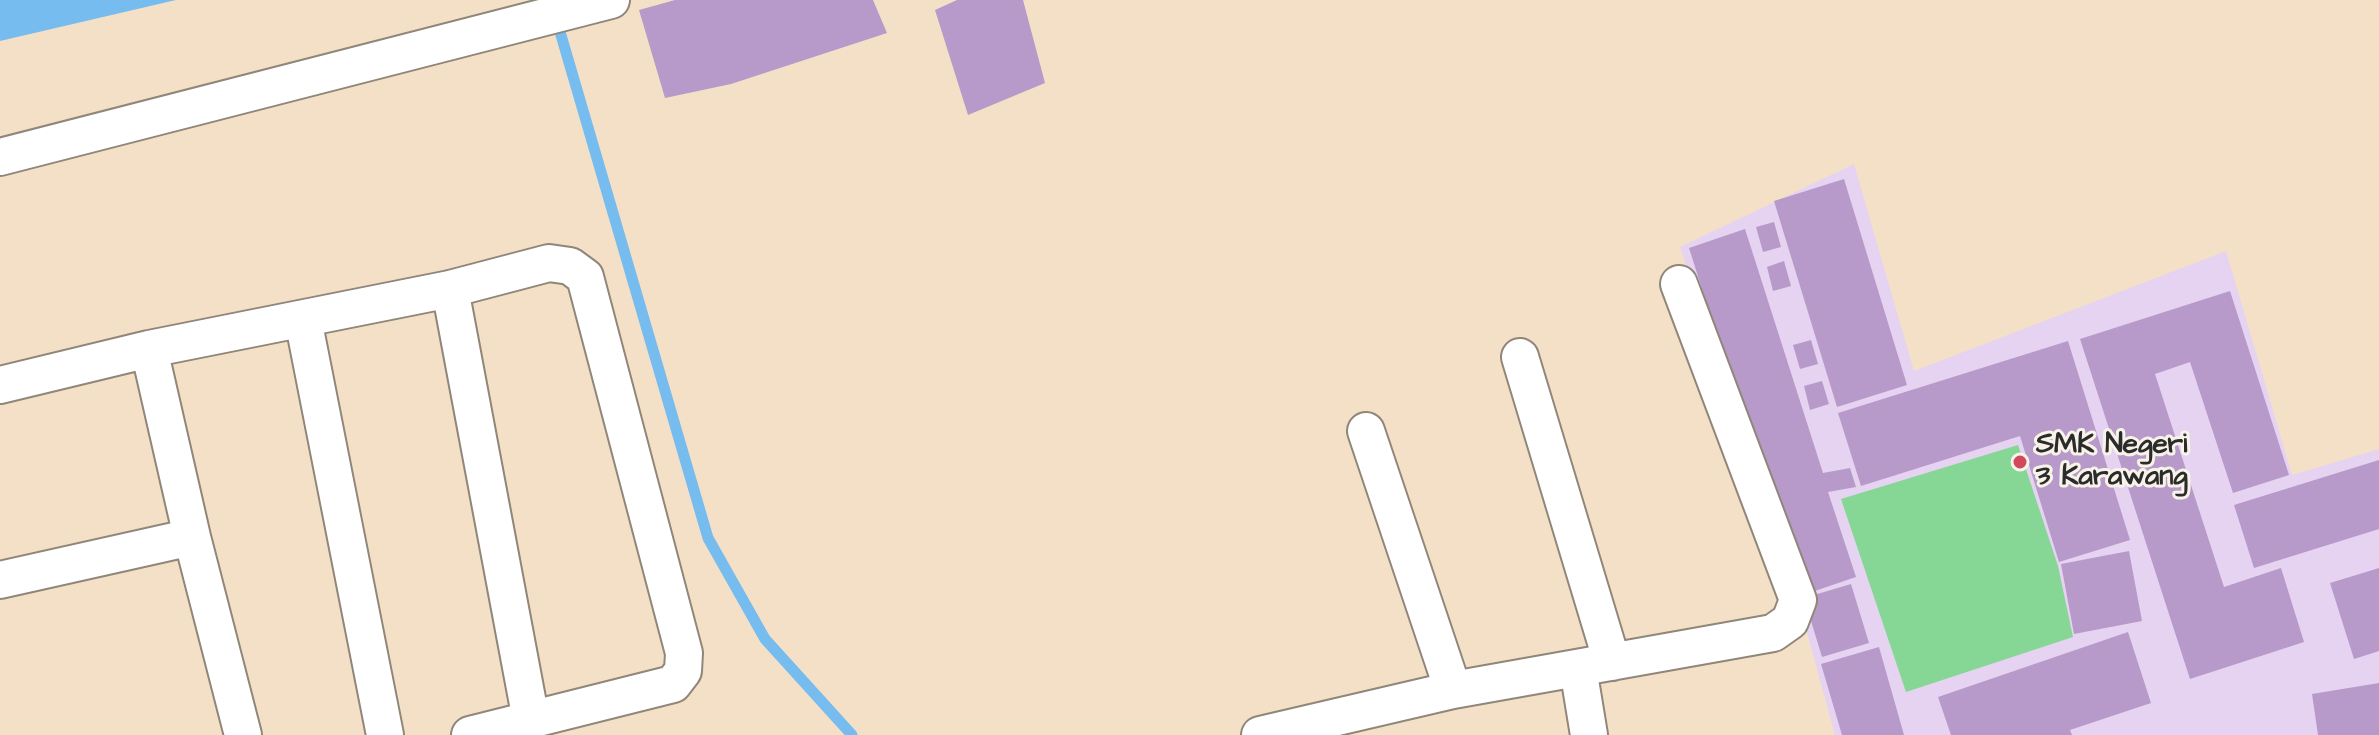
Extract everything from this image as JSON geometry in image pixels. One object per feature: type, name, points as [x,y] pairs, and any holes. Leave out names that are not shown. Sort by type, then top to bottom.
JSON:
[{"type":"street","points":[[0,157],[596,4]]},
{"type":"street","points":[[0,385],[149,349],[450,289],[549,263],[570,266],[585,277],[684,653],[683,671],[673,684],[470,735]]},
{"type":"street","points":[[1260,735],[1453,690],[1773,633],[1790,621],[1798,600],[1679,284]]},
{"type":"street","points":[[450,289],[531,720]]},
{"type":"street","points":[[303,319],[385,735]]},
{"type":"street","points":[[149,349],[235,733]]},
{"type":"street","points":[[1520,357],[1595,665],[1589,735]]},
{"type":"street","points":[[1366,431],[1453,690]]},
{"type":"street","points":[[0,580],[192,537]]},
{"type":"shaded area","name":"SMK Negeri 3 Karawang","points":[[1854,164],[1914,371],[2226,251],[2292,475],[2379,449],[2379,735],[1835,735],[1798,600],[1680,247]]},
{"type":"green space","points":[[2018,445],[2058,566],[2073,637],[1906,692],[1841,499]]},
{"type":"water","points":[[0,0],[176,0],[0,41]]},
{"type":"building","points":[[675,0],[873,0],[887,33],[731,84],[665,98],[639,10]]},
{"type":"building","points":[[957,0],[1023,0],[1045,83],[968,115],[935,10]]},
{"type":"building","points":[[1844,179],[1907,385],[1837,407],[1774,201]]},
{"type":"building","points":[[1774,222],[1781,247],[1763,252],[1756,227]]},
{"type":"building","points":[[1745,229],[1823,473],[1850,468],[1856,487],[1828,492],[1856,577],[1800,596],[1689,248]]},
{"type":"building","points":[[1784,261],[1791,286],[1773,291],[1767,267]]},
{"type":"building","points":[[2230,291],[2289,475],[2233,493],[2190,362],[2155,374],[2224,587],[2281,568],[2304,642],[2190,679],[2080,339]]},
{"type":"building","points":[[1811,340],[1818,364],[1800,369],[1793,345]]},
{"type":"building","points":[[2068,341],[2130,540],[2059,562],[2020,436],[1861,486],[1838,413]]},
{"type":"building","points":[[1822,381],[1829,404],[1810,410],[1804,386]]},
{"type":"building","points":[[2379,460],[2379,529],[2254,568],[2234,505]]},
{"type":"building","points":[[2129,551],[2142,621],[2074,634],[2061,564]]},
{"type":"building","points":[[2379,568],[2379,651],[2354,659],[2330,583]]},
{"type":"building","points":[[1851,584],[1869,643],[1822,657],[1804,598]]},
{"type":"building","points":[[2128,632],[2151,703],[2070,730],[2072,735],[1951,735],[1938,697]]},
{"type":"building","points":[[1879,647],[1904,735],[1842,735],[1821,664]]},
{"type":"building","points":[[2379,683],[2379,735],[2318,735],[2312,694]]},
{"type":"waterway","points":[[556,18],[708,538],[765,639],[852,735]]},
{"type":"place","name":"SMK Negeri 3 Karawang","points":[[2020,462]]}]
